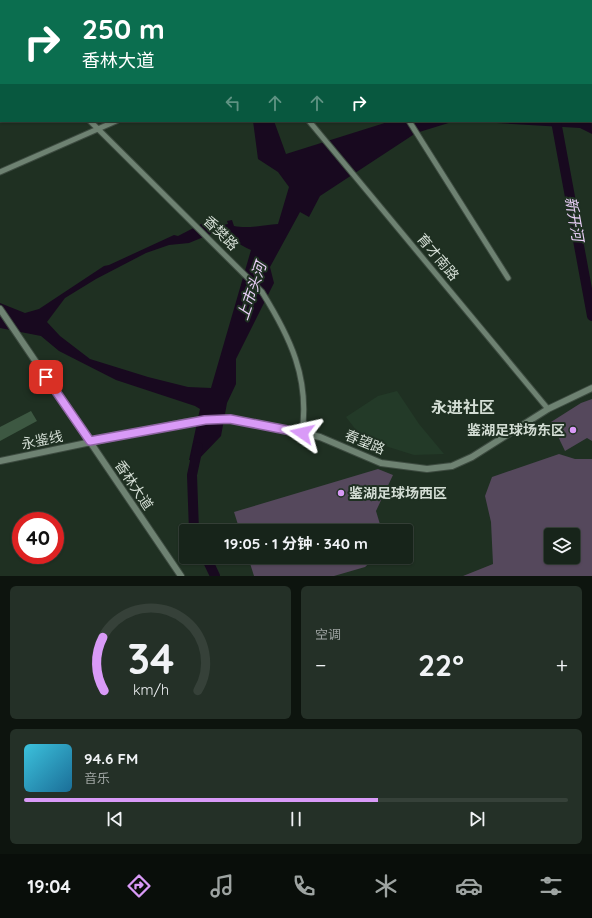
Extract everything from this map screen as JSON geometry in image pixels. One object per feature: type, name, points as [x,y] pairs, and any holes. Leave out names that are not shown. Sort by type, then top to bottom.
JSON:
[{"type":"street","name":"香樊路","points":[[91,122],[240,268],[262,292],[282,326],[294,353],[302,385],[305,415],[302,433]]},
{"type":"street","points":[[0,172],[114,122]]},
{"type":"street","name":"育才南路","points":[[310,122],[548,409]]},
{"type":"street","points":[[410,122],[508,278]]},
{"type":"street","name":"香林大道","points":[[0,309],[181,576]]},
{"type":"street","name":"春望路","points":[[90,441],[188,422],[230,419],[320,437],[381,463],[427,469],[452,466],[472,457],[548,409],[592,388]]},
{"type":"street","name":"永鉴线","points":[[0,461],[90,441]]},
{"type":"shaded area","points":[[397,391],[419,424],[444,454],[414,455],[363,439],[346,417],[378,396]]},
{"type":"shaded area","name":"鉴湖足球场东区","points":[[592,399],[592,441],[587,438],[565,451],[551,422],[581,403]]},
{"type":"shaded area","points":[[559,454],[575,459],[592,459],[592,576],[463,576],[493,564],[491,522],[485,496],[492,477]]},
{"type":"shaded area","name":"鉴湖足球场西区","points":[[378,469],[393,475],[376,511],[380,524],[238,524],[234,512]]},
{"type":"shaded area","points":[[250,564],[368,564],[365,567],[334,576],[254,576]]},
{"type":"water","points":[[253,122],[274,122],[286,154],[388,122],[452,122],[416,133],[320,196],[309,217],[300,212],[270,267],[274,283],[236,359],[236,384],[227,403],[221,436],[197,461],[189,460],[200,409],[195,406],[116,380],[59,351],[41,336],[0,328],[0,303],[25,313],[39,309],[104,266],[174,235],[178,236],[209,220],[216,222],[218,221],[223,225],[228,224],[227,221],[232,220],[234,226],[239,227],[278,224],[289,187],[278,172],[258,159]],"holes":[[[218,231],[251,250],[211,388],[188,387],[148,377],[90,359],[60,336],[47,322],[65,298],[96,279],[146,253],[169,245],[189,243]]]},
{"type":"water","points":[[479,122],[592,122],[592,134],[580,128]]},
{"type":"building","points":[[31,411],[37,421],[0,441],[0,427]]},
{"type":"waterway","name":"新开河","points":[[556,122],[592,316]]},
{"type":"waterway","name":"上市头河","points":[[194,524],[192,475],[198,447]]},
{"type":"waterway","name":"上市头河","points":[[209,564],[215,576]]},
{"type":"place","name":"鉴湖足球场东区","points":[[573,430]]},
{"type":"place","name":"鉴湖足球场西区","points":[[341,493]]},
{"type":"district","name":"永进社区","points":[[463,407]]},
{"type":"route","points":[[46,377],[90,441],[188,422],[230,419],[302,433]]}]
